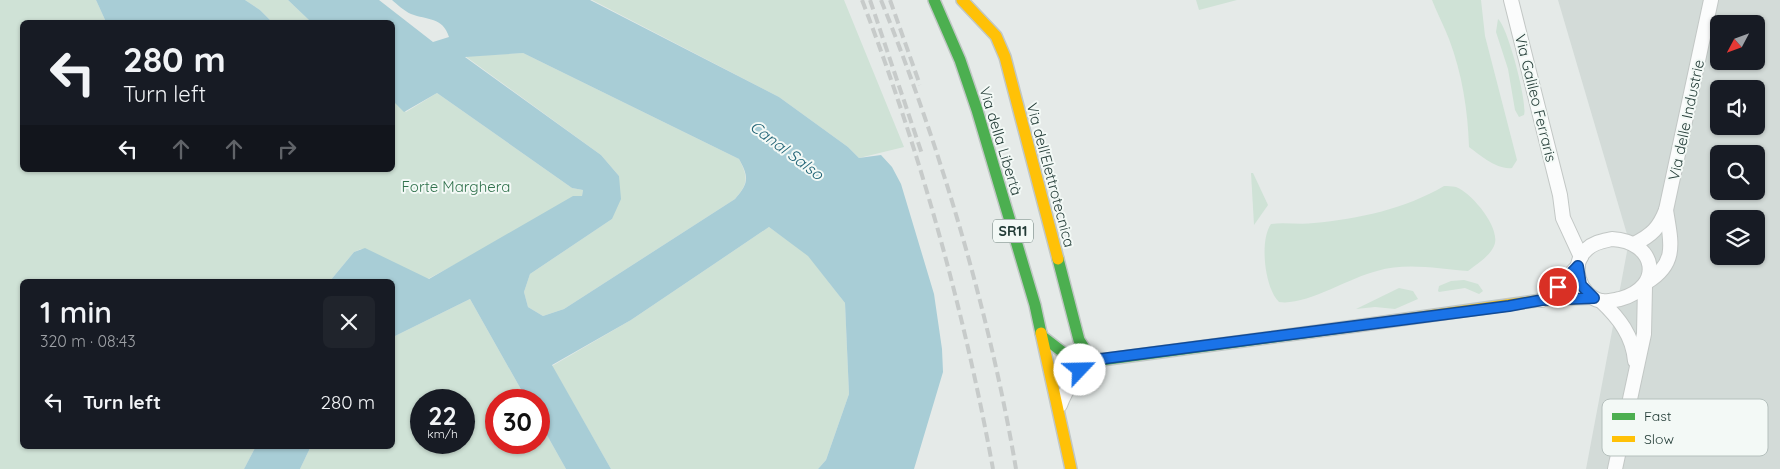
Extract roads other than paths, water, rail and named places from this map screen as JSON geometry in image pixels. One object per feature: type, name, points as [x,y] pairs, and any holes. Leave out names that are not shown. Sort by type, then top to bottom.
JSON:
[{"type":"main road","name":"Via della Libertà","points":[[934,0],[960,60],[977,110],[1043,336],[1071,469]]},
{"type":"main road","name":"Via dell'Elettrotecnica","points":[[962,0],[996,36],[1005,57],[1079,340],[1088,354],[1097,360]]},
{"type":"main road","points":[[1043,336],[1064,357],[1079,362],[1509,306],[1542,300],[1597,300]]},
{"type":"street","name":"Via Galileo Ferraris","points":[[1511,0],[1560,195],[1574,228],[1586,238],[1599,242]]},
{"type":"street","name":"Via delle Industrie","points":[[1634,244],[1647,238],[1659,227],[1666,210],[1711,0]]},
{"type":"street","name":"Via Galileo Ferraris","points":[[1560,195],[1562,218],[1579,261]]},
{"type":"street","name":"Via delle Industrie","points":[[1646,284],[1665,268],[1669,258],[1669,229],[1666,210]]},
{"type":"street","points":[[1542,300],[1565,280],[1585,250],[1599,242],[1622,240],[1634,244],[1647,258],[1650,267],[1646,284],[1644,334],[1630,399]]},
{"type":"street","points":[[1579,261],[1581,285],[1619,319],[1632,341],[1636,372]]},
{"type":"street","points":[[1597,300],[1630,296],[1646,284]]},
{"type":"street","points":[[1059,408],[1066,390],[1080,370],[1097,360]]},
{"type":"street","points":[[1615,469],[1618,456]]},
{"type":"water","points":[[96,0],[245,0],[260,10],[270,20],[105,20]]},
{"type":"water","name":"Canal Salso","points":[[288,0],[379,0],[433,42],[449,37],[443,26],[434,20],[408,13],[392,0],[590,0],[779,97],[848,147],[859,158],[881,155],[892,167],[901,184],[934,294],[942,349],[943,372],[914,469],[818,469],[826,460],[849,394],[845,303],[808,256],[769,227],[631,320],[552,365],[611,469],[566,469],[550,441],[550,389],[521,389],[470,299],[395,336],[395,279],[332,279],[354,252],[365,248],[429,279],[573,196],[582,196],[583,190],[572,188],[437,93],[404,112],[395,103],[395,20],[309,20]],"holes":[[[523,53],[739,159],[746,175],[743,189],[735,199],[564,309],[543,316],[528,307],[524,292],[530,274],[612,219],[621,199],[619,176],[601,155],[465,57]]]},
{"type":"water","points":[[254,449],[310,449],[300,469],[244,469]]},
{"type":"railway","points":[[862,0],[903,115],[938,232],[968,350],[993,469]]},
{"type":"railway","points":[[870,0],[922,154]]},
{"type":"railway","points":[[881,0],[923,113],[961,231],[992,351],[1016,469]]},
{"type":"railway","points":[[890,0],[920,85]]},
{"type":"park label","name":"Forte Marghera","points":[[456,186]]}]
